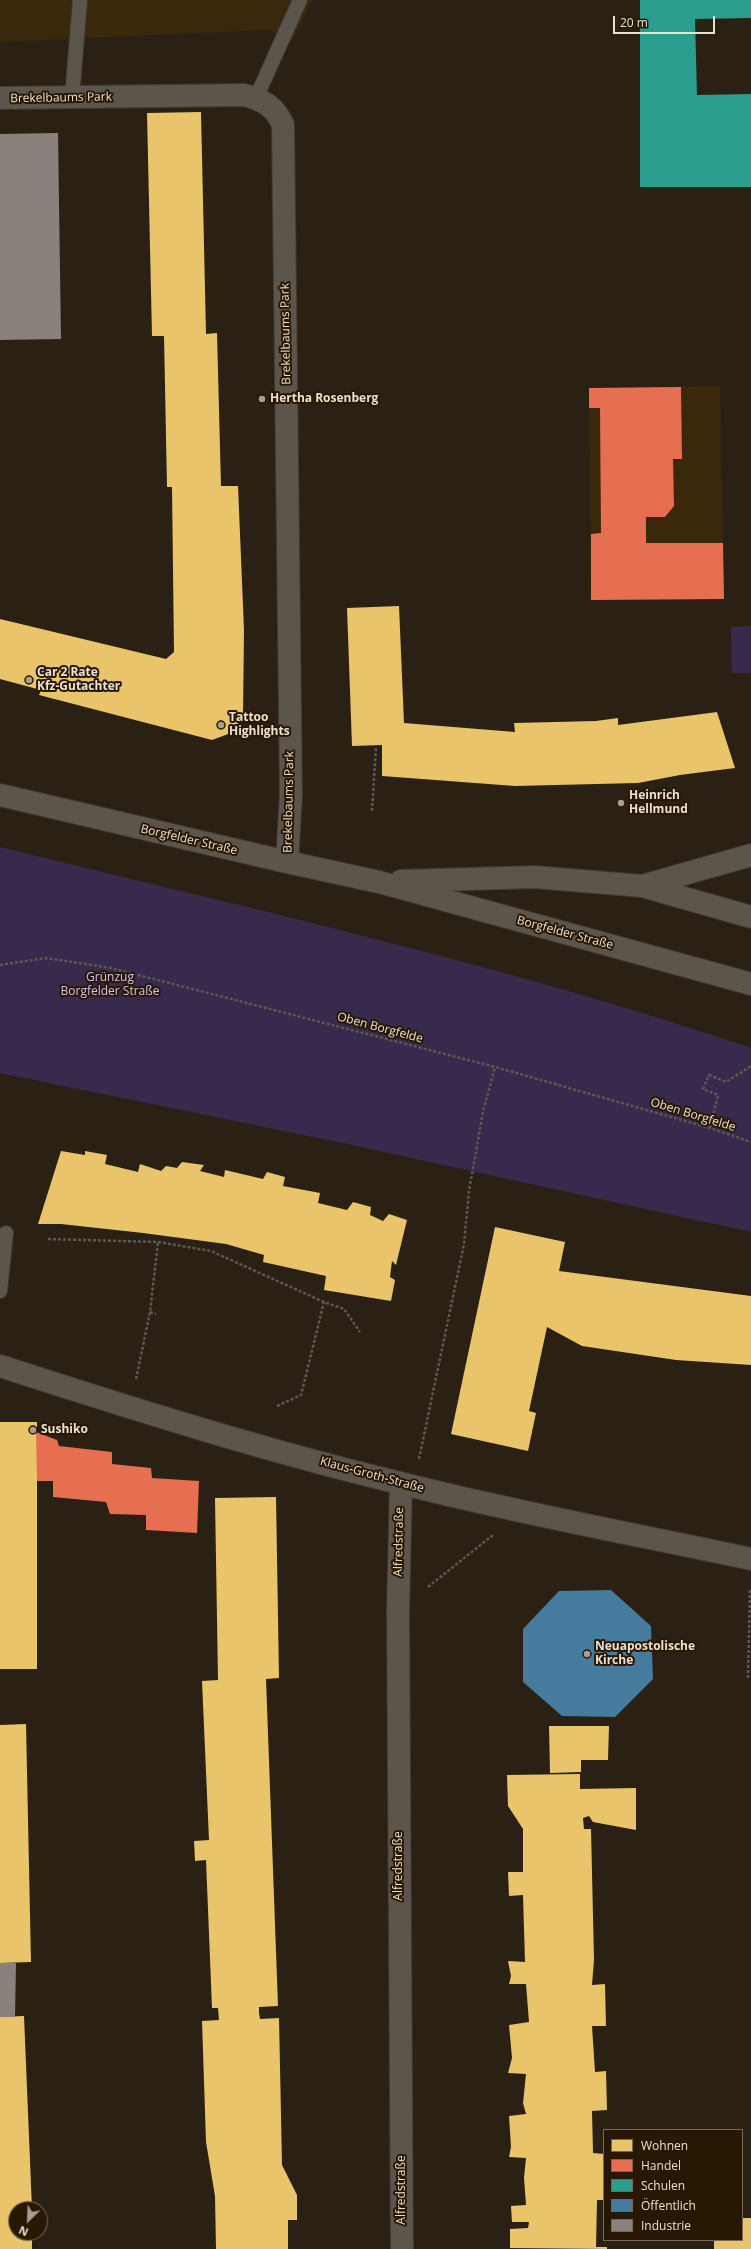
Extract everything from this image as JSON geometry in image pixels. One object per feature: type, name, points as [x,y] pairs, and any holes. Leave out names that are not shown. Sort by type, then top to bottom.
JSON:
[{"type":"street","name":"Brekelbaums Park","points":[[0,98],[244,95],[268,103],[278,114],[283,125],[291,794],[287,862]]},
{"type":"street","name":"Borgfelder Straße","points":[[0,795],[379,882],[751,984]]},
{"type":"street","points":[[642,886],[751,855]]},
{"type":"street","name":"Borgfelder Straße","points":[[379,882],[535,877],[642,886],[751,917]]},
{"type":"street","name":"Klaus-Groth-Straße","points":[[0,1366],[131,1407],[407,1485],[524,1512],[751,1559]]},
{"type":"street","name":"Alfredstraße","points":[[402,2249],[398,1611],[407,1485]]},
{"type":"lane","points":[[72,97],[80,0]]},
{"type":"lane","points":[[256,98],[300,0]]},
{"type":"lane","points":[[0,1291],[6,1233]]},
{"type":"path","points":[[372,811],[376,747]]},
{"type":"path","name":"Oben Borgfelde","points":[[0,965],[46,958],[111,968],[495,1067],[710,1128],[751,1142]]},
{"type":"path","points":[[710,1128],[718,1095],[703,1089],[708,1075],[726,1082],[751,1066]]},
{"type":"path","points":[[407,1485],[464,1244],[469,1191],[483,1112],[495,1067]]},
{"type":"path","points":[[48,1239],[158,1242],[211,1251],[346,1311],[360,1332]]},
{"type":"path","points":[[131,1407],[150,1312],[158,1242]]},
{"type":"path","points":[[277,1406],[301,1394],[324,1302]]},
{"type":"path","points":[[150,1312],[156,1314]]},
{"type":"path","points":[[398,1611],[524,1512]]},
{"type":"path","points":[[748,1678],[751,1559]]},
{"type":"shaded area","points":[[0,0],[312,0],[292,41],[268,30],[0,42]]},
{"type":"shaded area","points":[[720,386],[724,599],[591,600],[589,388]]},
{"type":"green space","points":[[751,626],[751,673],[732,673],[731,627]]},
{"type":"green space","name":"Grünzug Borgfelder Straße","points":[[0,847],[472,964],[659,1018],[751,1048],[751,1232],[343,1143],[0,1073]]},
{"type":"building: Wohnen","points":[[201,112],[206,334],[217,333],[221,486],[238,486],[244,630],[243,717],[231,733],[212,740],[39,695],[41,690],[0,679],[0,619],[166,659],[174,652],[172,487],[167,487],[164,336],[152,336],[147,113]]},
{"type":"building: Wohnen","points":[[399,606],[404,723],[515,732],[514,723],[596,721],[618,718],[618,725],[717,712],[735,768],[680,775],[638,783],[515,786],[382,776],[382,745],[352,746],[347,608]]},
{"type":"building: Wohnen","points":[[61,1151],[85,1155],[85,1151],[107,1155],[105,1164],[138,1172],[140,1164],[161,1171],[166,1166],[177,1168],[182,1162],[204,1165],[200,1171],[224,1177],[225,1170],[263,1179],[267,1172],[285,1177],[283,1186],[320,1193],[318,1203],[347,1210],[353,1202],[371,1207],[370,1215],[383,1221],[389,1214],[407,1220],[396,1265],[392,1261],[390,1277],[395,1280],[391,1301],[324,1290],[326,1276],[263,1262],[264,1255],[226,1244],[61,1224],[38,1224]]},
{"type":"building: Wohnen","points":[[495,1227],[565,1242],[559,1271],[751,1296],[751,1365],[676,1360],[582,1346],[547,1327],[529,1411],[536,1413],[528,1451],[451,1434]]},
{"type":"building: Wohnen","points":[[0,1422],[37,1422],[37,1669],[0,1669]]},
{"type":"building: Wohnen","points":[[276,1497],[279,1678],[266,1679],[278,2006],[259,2007],[259,2013],[260,2019],[279,2018],[282,2165],[297,2195],[297,2220],[288,2220],[288,2249],[216,2249],[215,2196],[206,2142],[202,2021],[219,2020],[218,2008],[212,2008],[206,1860],[195,1861],[194,1841],[209,1840],[202,1681],[218,1680],[215,1498]]},
{"type":"building: Wohnen","points":[[26,1724],[31,1962],[0,1963],[0,1725]]},
{"type":"building: Wohnen","points":[[549,1726],[609,1726],[608,1760],[581,1760],[581,1772],[550,1773]]},
{"type":"building: Wohnen","points":[[580,1774],[580,1789],[636,1788],[636,1830],[593,1822],[589,1816],[583,1818],[584,1829],[591,1829],[594,1960],[592,1985],[605,1984],[606,2026],[592,2026],[595,2072],[606,2071],[607,2110],[592,2111],[593,2153],[603,2154],[603,2200],[597,2200],[596,2247],[607,2247],[607,2249],[510,2248],[510,2229],[528,2228],[529,2222],[512,2222],[511,2206],[526,2205],[524,2178],[526,2158],[509,2157],[511,2147],[509,2116],[526,2114],[523,2103],[526,2074],[508,2073],[512,2058],[509,2025],[529,2022],[526,1984],[509,1984],[511,1976],[508,1961],[525,1962],[523,1895],[509,1896],[508,1872],[523,1872],[523,1829],[508,1806],[507,1775]]},
{"type":"building: Wohnen","points":[[24,2016],[32,2201],[8,2201],[8,2241],[32,2241],[32,2249],[0,2249],[0,2017]]},
{"type":"building: Wohnen","points":[[743,2218],[751,2218],[751,2249],[714,2249],[714,2241],[743,2241]]},
{"type":"building: Handel","points":[[681,387],[682,459],[673,459],[674,506],[665,517],[646,517],[646,543],[723,543],[724,599],[591,600],[591,534],[601,533],[600,408],[589,408],[589,388]]},
{"type":"building: Handel","points":[[36,1432],[57,1440],[59,1446],[112,1452],[112,1464],[151,1468],[152,1478],[199,1481],[197,1533],[146,1530],[146,1515],[110,1514],[106,1502],[53,1497],[53,1481],[37,1481]]},
{"type":"building: Schulen","points":[[640,0],[751,0],[751,18],[695,19],[697,95],[751,94],[751,187],[640,187]]},
{"type":"building: Öffentlich","name":"Neuapostolische Kirche","points":[[611,1590],[651,1626],[653,1679],[615,1717],[562,1716],[523,1682],[523,1629],[559,1591]]},
{"type":"building: Industrie","points":[[58,133],[61,339],[0,340],[0,134]]},
{"type":"building: Industrie","points":[[0,1963],[16,1963],[15,2017],[0,2017]]},
{"type":"place","name":"Hertha Rosenberg","points":[[262,399]]},
{"type":"place","name":"Car 2 Rate Kfz-Gutachter","points":[[29,680]]},
{"type":"place","name":"Tattoo Highlights","points":[[221,725]]},
{"type":"place","name":"Heinrich Hellmund","points":[[621,803]]},
{"type":"place","name":"Sushiko","points":[[33,1430]]},
{"type":"place","name":"Neuapostolische Kirche","points":[[587,1654]]}]
